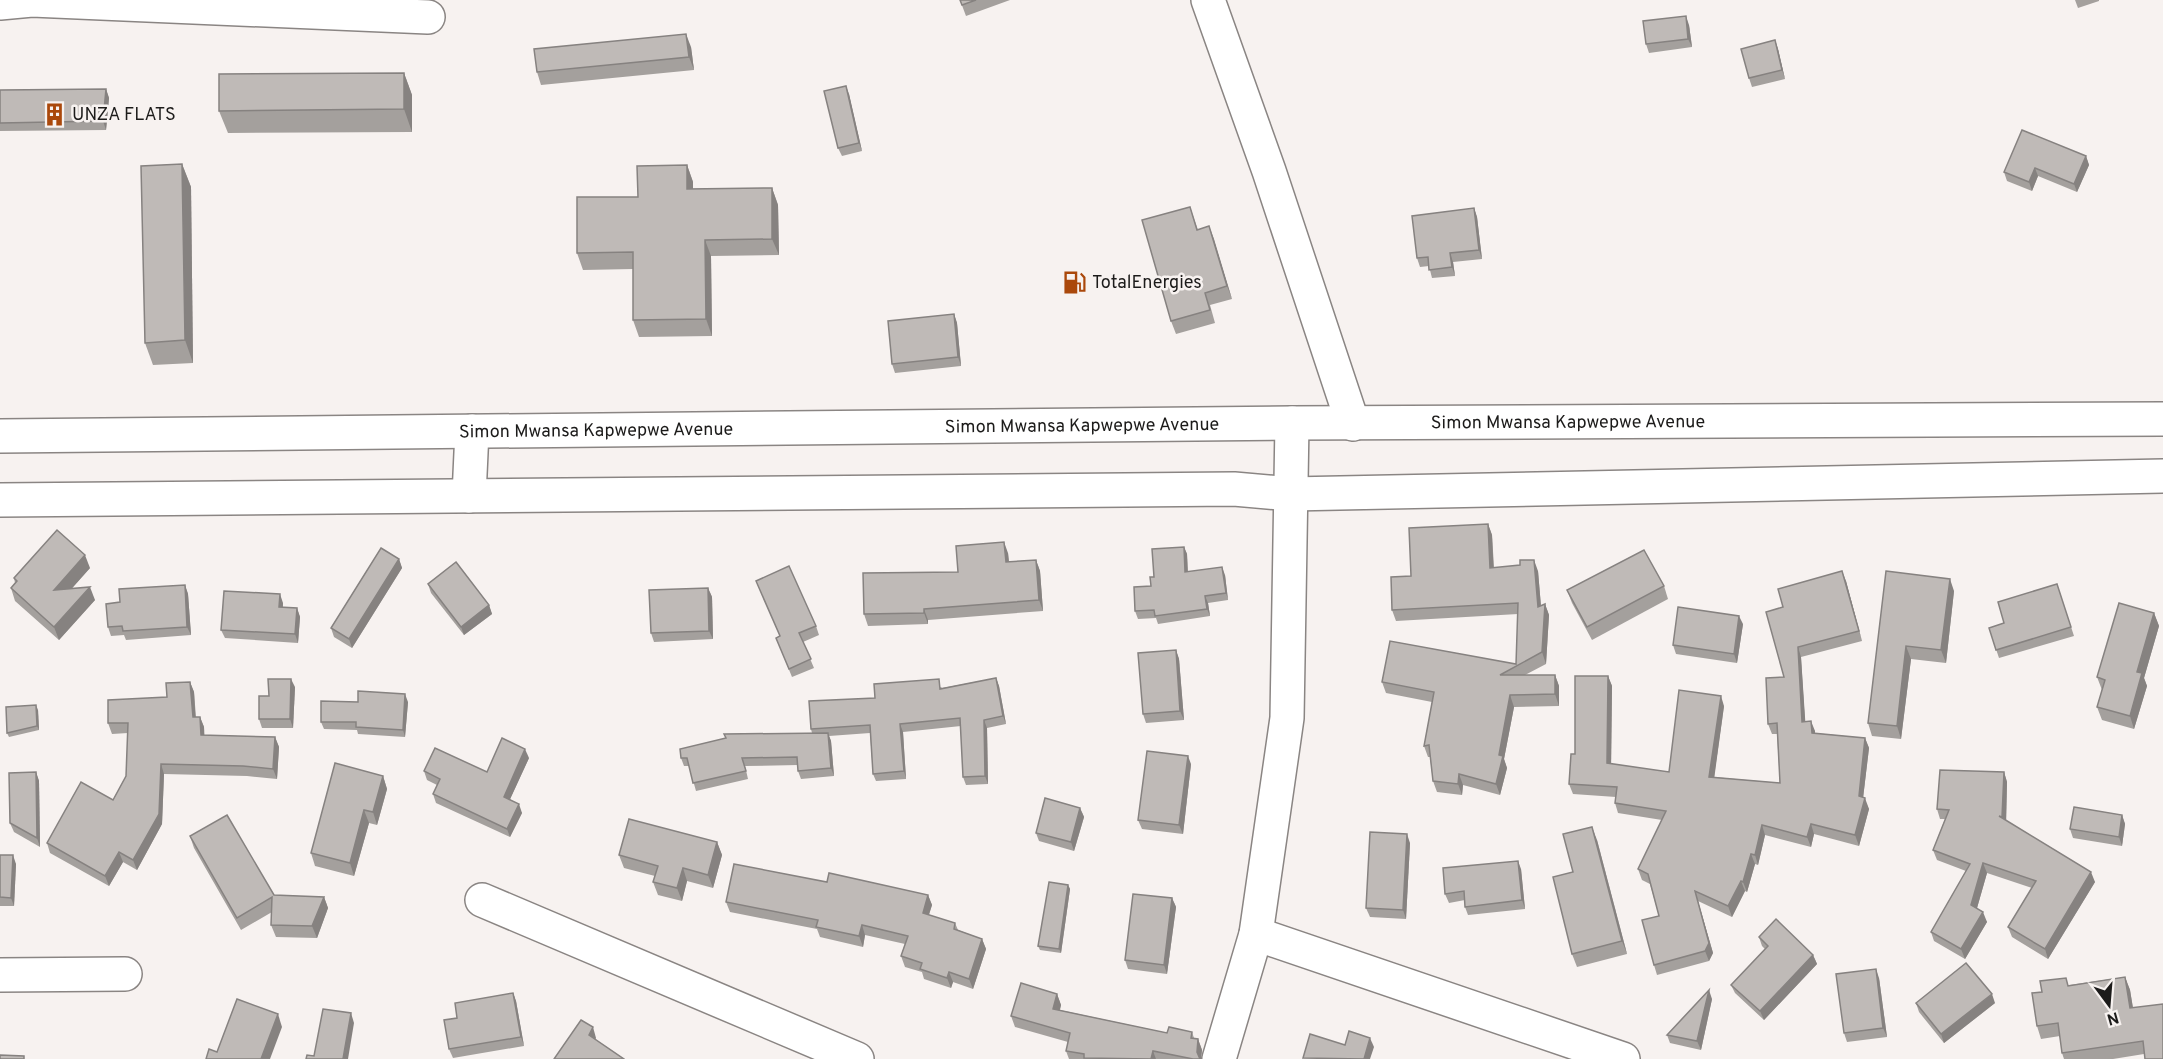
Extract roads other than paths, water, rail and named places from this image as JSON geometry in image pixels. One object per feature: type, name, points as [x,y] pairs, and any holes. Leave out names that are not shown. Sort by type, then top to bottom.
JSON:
[{"type":"street","points":[[0,3],[33,0],[428,17]]},
{"type":"street","points":[[1208,0],[1353,424]]},
{"type":"street","name":"Simon Mwansa Kapwepwe Avenue","points":[[0,436],[1292,423],[2163,419]]},
{"type":"street","points":[[1219,1059],[1256,934],[1287,718],[1292,423]]},
{"type":"street","points":[[469,496],[472,431]]},
{"type":"street","points":[[0,500],[1222,489],[1291,494],[2163,476]]},
{"type":"street","points":[[482,900],[857,1059]]},
{"type":"street","points":[[1256,934],[1623,1059]]},
{"type":"street","points":[[0,975],[125,974]]},
{"type":"place","name":"UNZA FLATS","points":[[54,114]]},
{"type":"place","name":"TotalEnergies","points":[[1074,282]]}]
